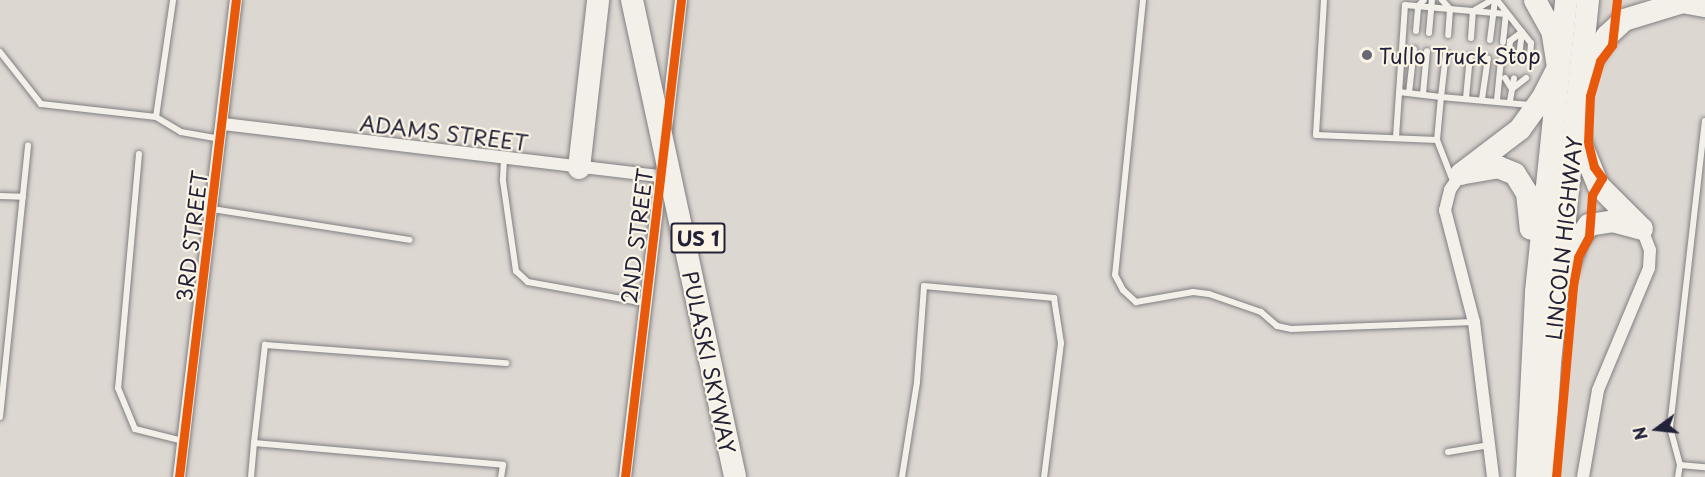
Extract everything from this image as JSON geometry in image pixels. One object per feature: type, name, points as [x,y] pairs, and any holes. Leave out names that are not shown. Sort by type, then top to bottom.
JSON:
[{"type":"highway","points":[[579,168],[598,0]]},
{"type":"highway","name":"PULASKI SKYWAY","points":[[632,0],[735,477]]},
{"type":"highway","name":"PULASKI SKYWAY","points":[[647,0],[750,477]]},
{"type":"highway","points":[[1457,179],[1512,137],[1538,106],[1558,67],[1546,38],[1535,0]]},
{"type":"highway","name":"LINCOLN HIGHWAY","points":[[1544,477],[1546,296],[1558,67],[1566,0]]},
{"type":"highway","name":"LINCOLN HIGHWAY","points":[[1527,477],[1546,296],[1574,124],[1588,0]]},
{"type":"highway","points":[[1579,76],[1607,36],[1624,20],[1676,2],[1705,6]]},
{"type":"highway","points":[[1574,124],[1593,178],[1642,230]]},
{"type":"highway","points":[[1457,179],[1498,167],[1521,180],[1529,201],[1546,296]]},
{"type":"highway","points":[[1546,296],[1589,225],[1613,221],[1642,230]]},
{"type":"street","name":"3RD STREET","points":[[179,477],[223,124],[236,0]]},
{"type":"street","name":"2ND STREET","points":[[625,477],[681,0]]},
{"type":"street","name":"ADAMS STREET","points":[[223,124],[661,176]]},
{"type":"street","points":[[1457,179],[1446,203],[1446,218],[1474,322],[1493,477]]},
{"type":"street","points":[[1583,477],[1598,390],[1649,268],[1650,250],[1642,230]]},
{"type":"lane","points":[[156,117],[173,0]]},
{"type":"lane","points":[[1143,0],[1115,275],[1123,290],[1136,302],[1193,292],[1209,294],[1261,312],[1277,326],[1291,329],[1474,322]]},
{"type":"lane","points":[[1324,0],[1316,135],[1437,140]]},
{"type":"lane","points":[[1396,137],[1405,5],[1424,0]]},
{"type":"lane","points":[[1442,0],[1450,9],[1448,35]]},
{"type":"lane","points":[[1473,11],[1495,0]]},
{"type":"lane","points":[[1490,40],[1495,0]]},
{"type":"lane","points":[[1495,0],[1531,43],[1530,57]]},
{"type":"lane","points":[[1416,3],[1450,9],[1506,14]]},
{"type":"lane","points":[[1416,3],[1416,31]]},
{"type":"lane","points":[[1429,33],[1432,4]]},
{"type":"lane","points":[[1471,38],[1473,11]]},
{"type":"lane","points":[[1503,42],[1506,14]]},
{"type":"lane","points":[[1519,58],[1521,32]]},
{"type":"lane","points":[[1497,100],[1510,41],[1521,32]]},
{"type":"lane","points":[[1531,43],[1546,38]]},
{"type":"lane","points":[[1409,93],[1414,49]]},
{"type":"lane","points":[[1423,94],[1427,51]]},
{"type":"lane","points":[[0,52],[42,104],[156,117],[181,132],[221,140]]},
{"type":"lane","points":[[1446,53],[1437,140],[1457,179]]},
{"type":"lane","points":[[1466,98],[1470,56]]},
{"type":"lane","points":[[1482,99],[1488,58]]},
{"type":"lane","points":[[1505,78],[1512,89]]},
{"type":"lane","points":[[1510,101],[1514,78]]},
{"type":"lane","points":[[1512,89],[1526,78]]},
{"type":"lane","points":[[1399,92],[1510,101],[1538,106]]},
{"type":"lane","points":[[1678,477],[1680,465],[1670,427],[1705,121]]},
{"type":"lane","points":[[0,417],[28,145]]},
{"type":"lane","points":[[139,154],[118,387],[135,429],[184,441]]},
{"type":"lane","points":[[504,159],[503,181],[516,271],[528,282],[646,303]]},
{"type":"lane","points":[[0,196],[23,197]]},
{"type":"lane","points":[[212,209],[410,240]]},
{"type":"lane","points":[[902,477],[917,382],[924,286],[1054,298],[1062,343],[1044,477]]},
{"type":"lane","points":[[251,477],[265,345],[506,363]]},
{"type":"lane","points":[[254,443],[503,465],[501,477]]},
{"type":"lane","points":[[1448,452],[1490,445]]},
{"type":"lane","points":[[1680,465],[1705,467]]},
{"type":"shaded area","points":[[0,0],[1705,0],[1705,477],[0,477]]},
{"type":"cycle path","points":[[179,477],[236,0]]},
{"type":"cycle path","points":[[625,477],[681,0]]},
{"type":"cycle path","points":[[1556,477],[1573,286],[1578,257],[1589,236],[1592,195],[1602,178],[1594,167],[1588,143],[1590,96],[1600,61],[1612,45],[1617,0]]},
{"type":"place","name":"Tullo Truck Stop","points":[[1367,55]]}]
